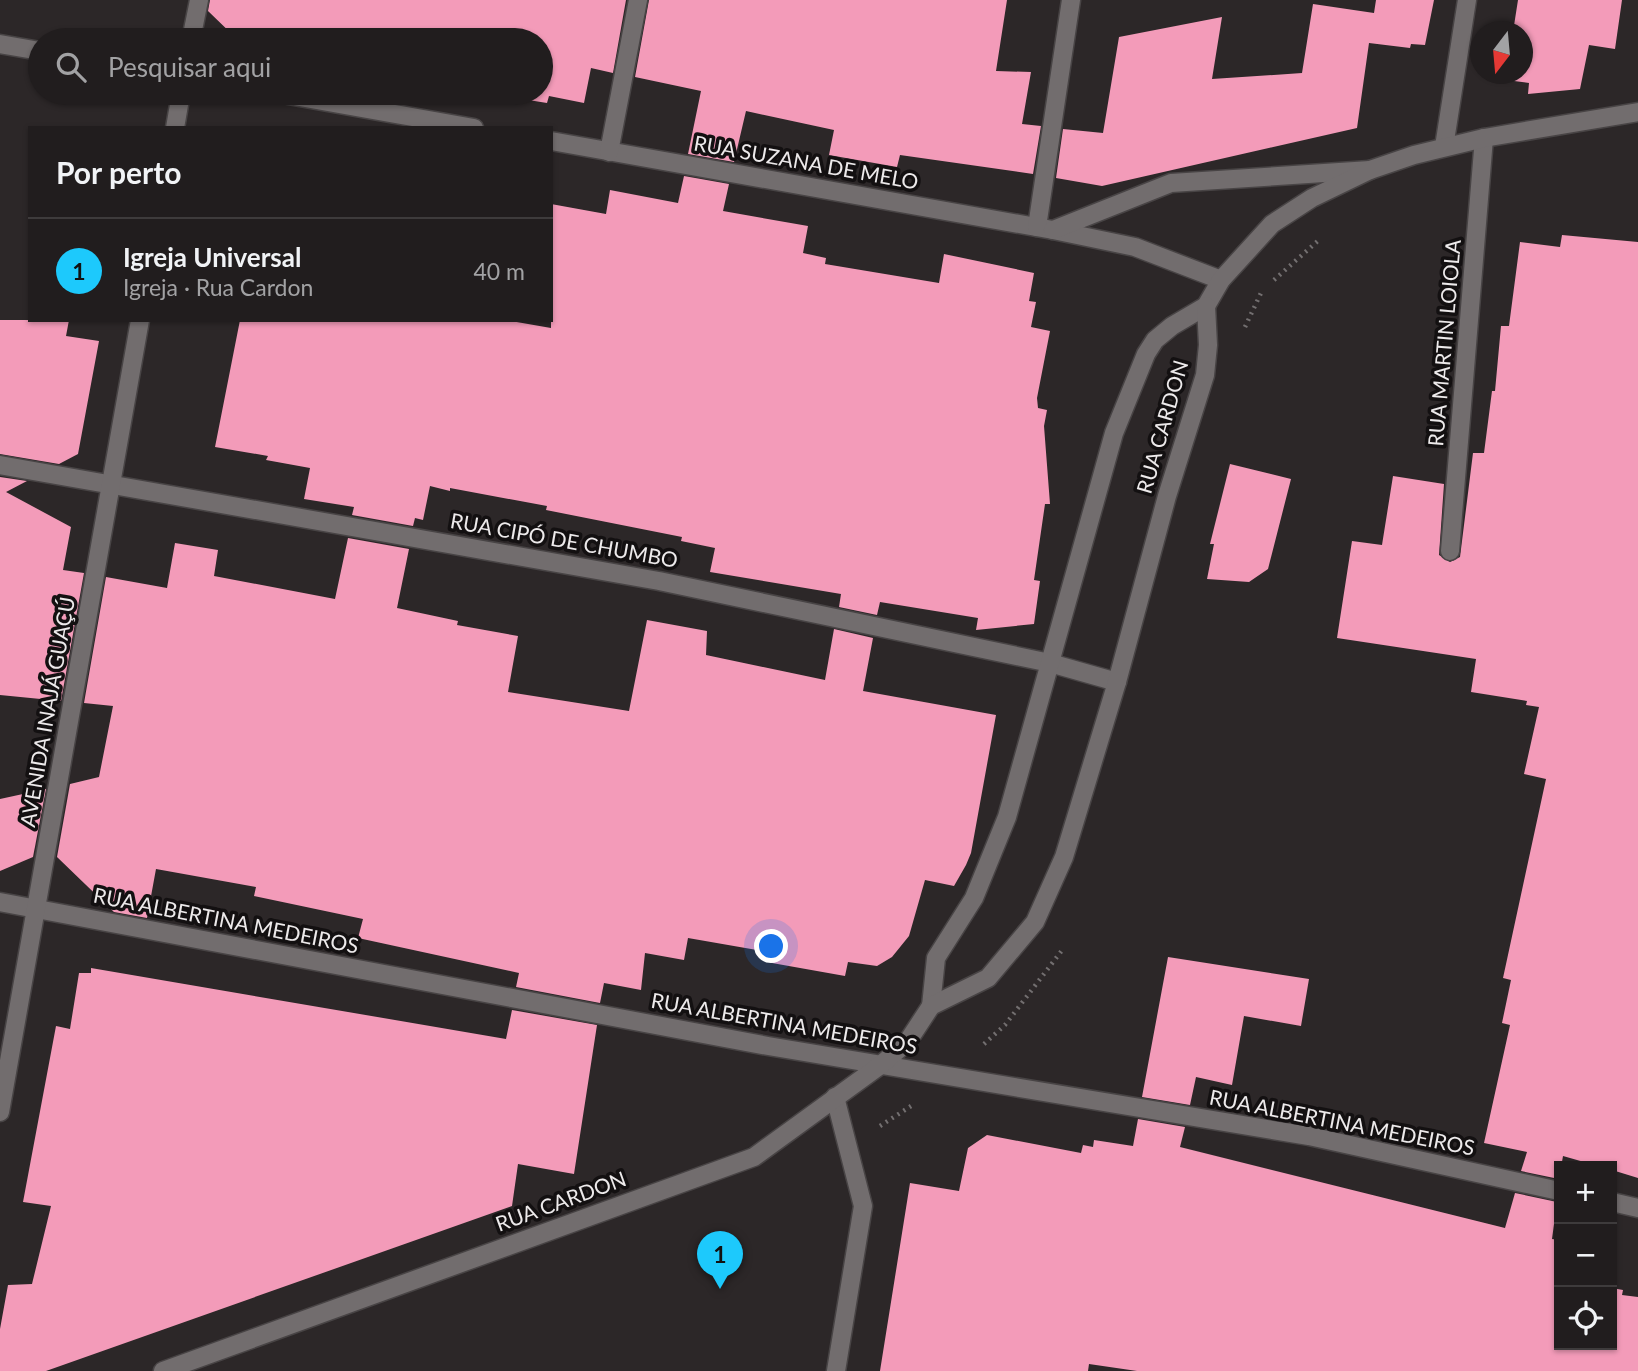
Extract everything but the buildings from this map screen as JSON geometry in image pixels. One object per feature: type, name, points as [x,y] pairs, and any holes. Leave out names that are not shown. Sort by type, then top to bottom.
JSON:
[{"type":"street","points":[[193,28],[199,0]]},
{"type":"street","points":[[610,152],[638,0]]},
{"type":"street","points":[[1071,0],[1045,228],[1171,183],[1370,170]]},
{"type":"street","points":[[1444,147],[1467,0]]},
{"type":"street","points":[[0,44],[28,49]]},
{"type":"street","points":[[175,126],[179,105]]},
{"type":"street","points":[[345,105],[463,126]]},
{"type":"street","points":[[1206,306],[1221,280],[1272,224],[1312,198],[1370,170],[1444,147],[1484,138],[1638,113]]},
{"type":"street","name":"RUA MARTIN LOIOLA","points":[[1450,551],[1484,138]]},
{"type":"street","name":"RUA SUZANA DE MELO","points":[[553,141],[1045,228],[1135,247],[1221,280]]},
{"type":"street","name":"RUA CARDON","points":[[163,1371],[754,1157],[882,1064],[908,1041],[931,1006],[936,958],[974,898],[1007,817],[1114,433],[1141,364],[1155,340],[1172,326],[1206,306],[1208,345],[1205,375],[1167,496],[1064,857],[1035,922],[988,978],[931,1006]]},
{"type":"street","name":"AVENIDA INAJÁ GUAÇÚ","points":[[0,1112],[140,322]]},
{"type":"street","name":"RUA CIPÓ DE CHUMBO","points":[[0,465],[660,581],[1049,663],[1116,682]]},
{"type":"street","name":"RUA ALBERTINA MEDEIROS","points":[[0,902],[768,1046],[1309,1136],[1554,1190]]},
{"type":"street","points":[[835,1097],[863,1206],[836,1371]]},
{"type":"street","points":[[1617,1203],[1638,1208]]},
{"type":"place","name":"Igreja Universal","points":[[720,1289]]}]
